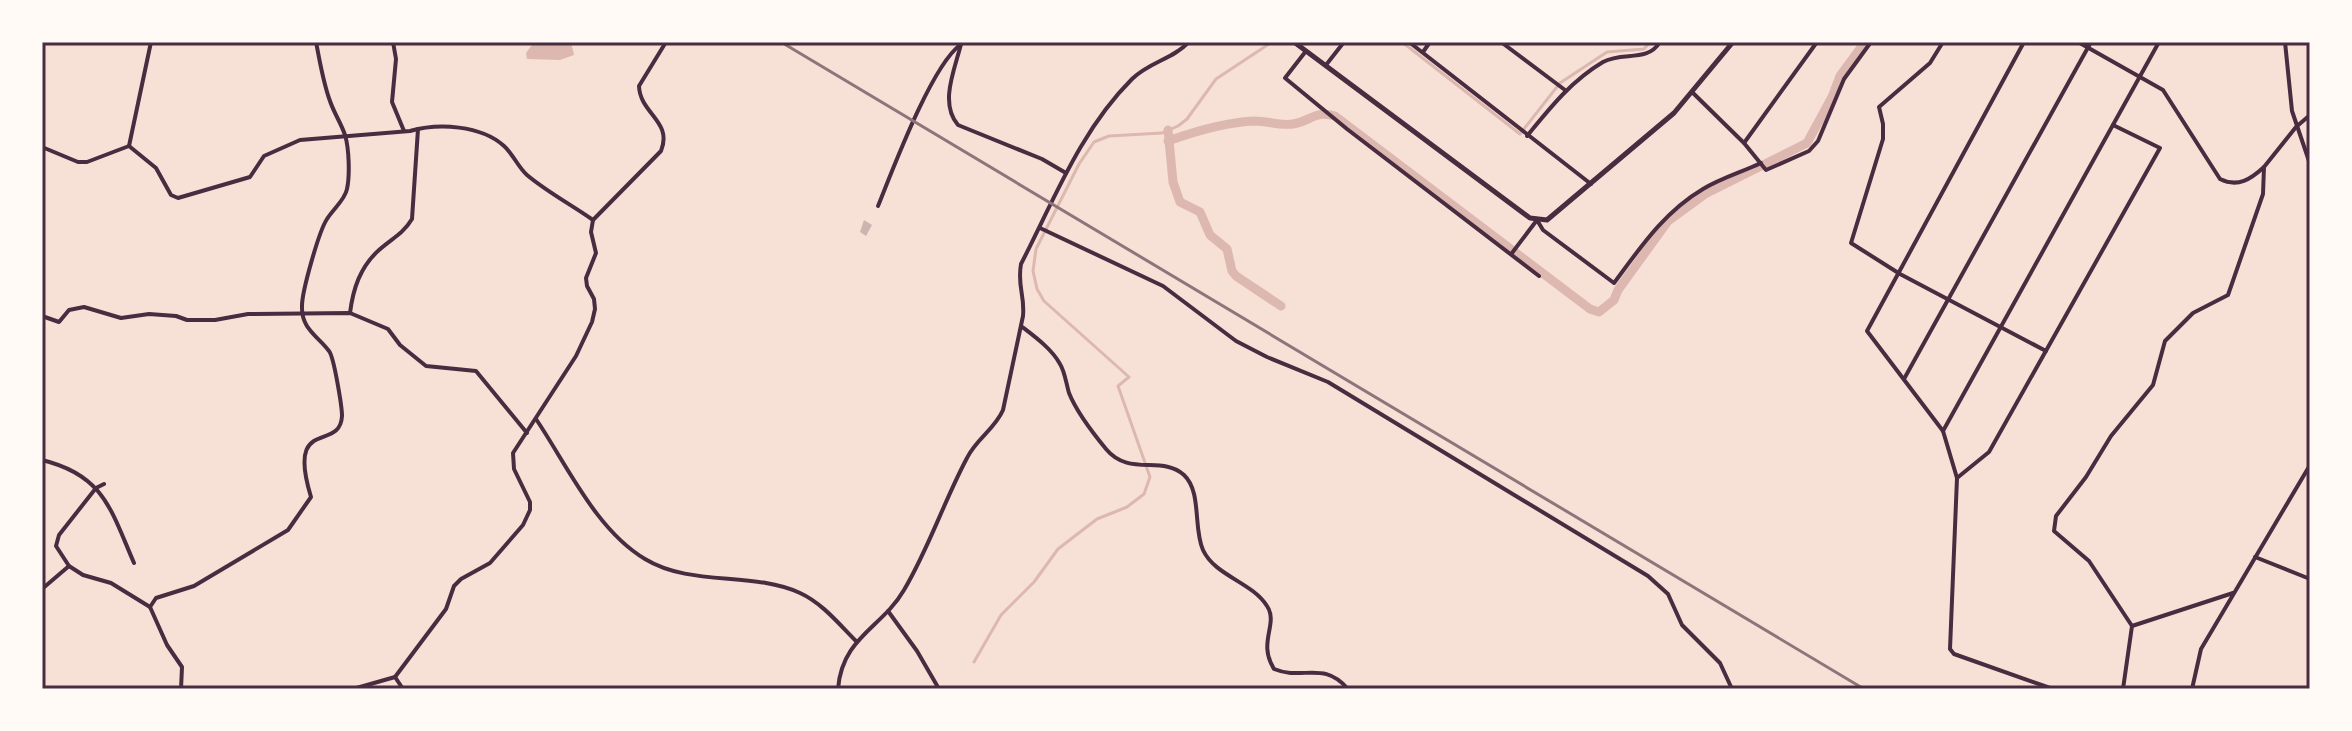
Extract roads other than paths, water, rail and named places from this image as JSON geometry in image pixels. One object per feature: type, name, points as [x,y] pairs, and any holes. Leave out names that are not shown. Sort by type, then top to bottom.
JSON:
[{"type":"street","points":[[129,146],[151,42]]},
{"type":"street","points":[[150,607],[156,598],[194,586],[284,533],[311,497],[304,474],[303,457],[307,444],[314,438],[329,436],[342,420],[341,396],[335,381],[331,353],[310,333],[302,305],[325,221],[347,190],[346,137],[327,92],[316,42]]},
{"type":"street","points":[[393,42],[396,59],[392,102],[404,131]]},
{"type":"street","points":[[353,689],[395,677],[446,609],[454,586],[490,563],[523,525],[530,502],[514,469],[513,453],[576,356],[592,322],[594,299],[586,278],[596,253],[591,232],[593,220],[661,151],[664,131],[642,99],[639,86],[666,42]]},
{"type":"street","points":[[838,689],[839,673],[856,641],[902,593],[937,527],[968,455],[997,424],[1003,410],[1025,303],[1018,280],[1021,264],[1084,139],[1133,78],[1181,50],[1189,42]]},
{"type":"street","points":[[1294,42],[1530,218],[1537,220],[1547,220],[1674,113],[1733,42]]},
{"type":"street","points":[[1326,66],[1344,42]]},
{"type":"street","points":[[1409,42],[1591,184]]},
{"type":"street","points":[[1423,52],[1430,42]]},
{"type":"street","points":[[1501,42],[1565,90]]},
{"type":"street","points":[[1527,136],[1565,90],[1603,62],[1614,57],[1645,55],[1654,51],[1660,42]]},
{"type":"street","points":[[1744,143],[1817,42]]},
{"type":"street","points":[[1693,93],[1744,143],[1766,170],[1809,151],[1824,128],[1844,79],[1871,42]]},
{"type":"street","points":[[1943,42],[1930,63],[1879,107],[1883,139],[1851,243],[1900,274],[2046,351]]},
{"type":"street","points":[[2024,42],[1867,331],[1943,431],[1957,478],[1950,649],[1954,654],[2053,689]]},
{"type":"street","points":[[2078,42],[2090,45],[2163,90],[2220,179],[2227,183],[2250,180],[2310,115]]},
{"type":"street","points":[[1943,431],[2159,42]]},
{"type":"street","points":[[2285,42],[2292,111],[2310,164]]},
{"type":"street","points":[[962,43],[948,98],[951,117],[958,125],[1042,159],[1066,173]]},
{"type":"street","points":[[878,206],[932,83],[951,51],[962,43]]},
{"type":"street","points":[[1904,379],[2090,45]]},
{"type":"street","points":[[1306,51],[1285,78],[1539,276]]},
{"type":"street","points":[[1957,478],[1989,452],[2160,148],[2113,125]]},
{"type":"street","points":[[129,146],[156,168],[171,195],[178,198],[250,177],[264,156],[300,140],[451,127],[491,137],[505,147],[525,173],[593,220]]},
{"type":"street","points":[[350,313],[357,279],[379,250],[407,228],[412,219],[418,129]]},
{"type":"street","points":[[42,147],[78,162],[87,162],[129,146]]},
{"type":"street","points":[[1537,220],[1543,230],[1614,283],[1675,208],[1705,188],[1761,163]]},
{"type":"street","points":[[2123,689],[2132,626],[2089,561],[2054,531],[2056,516],[2086,477],[2111,436],[2153,385],[2165,341],[2193,313],[2228,295],[2263,194],[2264,167]]},
{"type":"street","points":[[1512,253],[1537,220]]},
{"type":"street","points":[[1040,228],[1163,286],[1236,341],[1328,382],[1648,576],[1668,594],[1682,625],[1720,663],[1732,689]]},
{"type":"street","points":[[42,316],[59,322],[69,310],[84,307],[121,318],[149,314],[187,320],[215,320],[248,314],[350,313],[388,329],[412,356],[426,366],[476,371],[527,433]]},
{"type":"street","points":[[1021,326],[1060,362],[1075,407],[1107,451],[1128,465],[1173,468],[1184,474],[1192,485],[1199,538],[1204,552],[1213,563],[1259,596],[1269,608],[1271,622],[1265,645],[1274,669],[1287,674],[1328,673],[1348,689]]},
{"type":"street","points":[[536,419],[601,520],[645,559],[673,571],[776,585],[801,594],[821,607],[856,641]]},
{"type":"street","points":[[42,460],[70,468],[96,488],[108,502],[134,563]]},
{"type":"street","points":[[2192,689],[2201,649],[2310,465]]},
{"type":"street","points":[[104,484],[96,488],[59,535],[56,546],[69,566],[83,575],[111,583],[150,607],[167,645],[182,667],[181,689]]},
{"type":"street","points":[[2255,557],[2310,579]]},
{"type":"street","points":[[42,589],[69,566]]},
{"type":"street","points":[[2132,626],[2235,592]]},
{"type":"street","points":[[887,610],[917,651],[939,689]]},
{"type":"street","points":[[395,677],[403,689]]},
{"type":"waterway","points":[[974,662],[1001,615],[1034,582],[1058,549],[1097,519],[1127,507],[1144,494],[1150,477],[1118,386],[1129,377],[1044,301],[1037,289],[1033,271],[1036,249],[1079,164],[1094,142],[1109,136],[1162,133],[1178,126],[1187,119],[1216,79],[1272,42]]},
{"type":"waterway","points":[[1402,42],[1520,134],[1560,83],[1607,52],[1644,49],[1650,42]]},
{"type":"waterway","points":[[1168,141],[1233,123],[1288,124],[1318,115],[1335,116],[1590,309],[1599,312],[1614,300],[1668,221],[1705,194],[1807,143],[1840,76],[1865,42]]},
{"type":"waterway","points":[[1168,130],[1173,182],[1180,202],[1200,212],[1210,235],[1227,249],[1236,276],[1281,306]]},
{"type":"railway","points":[[781,42],[1864,689]]}]
